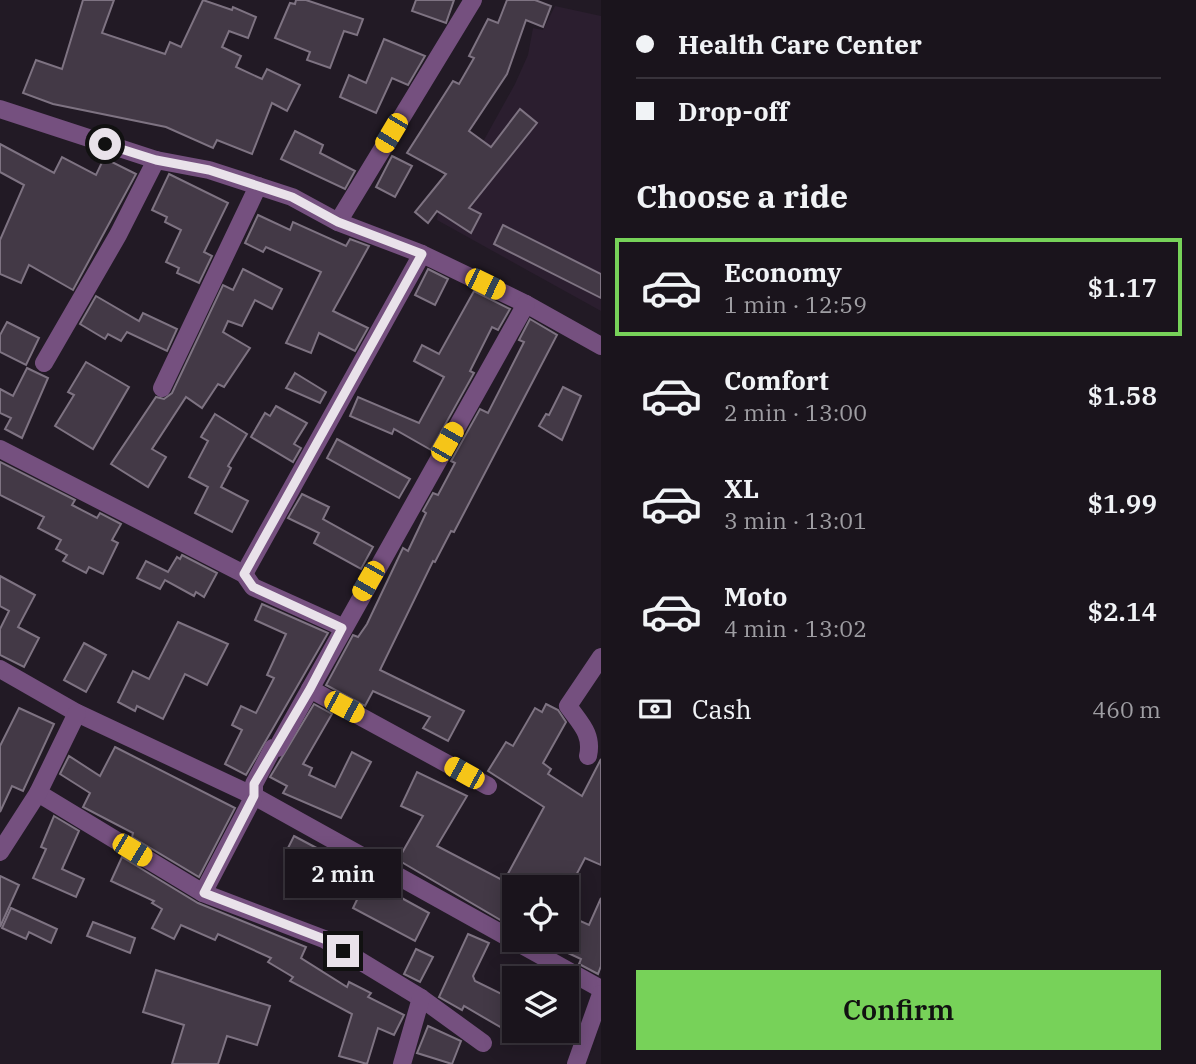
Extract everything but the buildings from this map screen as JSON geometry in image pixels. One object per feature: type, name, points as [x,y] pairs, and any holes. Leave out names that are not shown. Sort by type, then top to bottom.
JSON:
[{"type":"street","points":[[338,222],[472,0]]},
{"type":"street","points":[[0,109],[156,160],[209,170],[292,197],[338,222],[422,254],[526,303],[601,346]]},
{"type":"street","points":[[44,363],[118,235],[156,160]]},
{"type":"street","points":[[162,388],[258,186]]},
{"type":"street","points":[[244,574],[422,254]]},
{"type":"street","points":[[204,893],[254,796],[254,784],[526,303]]},
{"type":"street","points":[[0,449],[244,574],[253,587],[342,628]]},
{"type":"street","points":[[588,756],[591,743],[582,722],[568,706],[601,657]]},
{"type":"street","points":[[0,669],[77,713],[254,796],[601,991],[576,1064]]},
{"type":"street","points":[[310,689],[488,786]]},
{"type":"street","points":[[0,852],[38,793],[77,713]]},
{"type":"street","points":[[38,793],[204,893],[324,939],[421,998],[482,1044]]},
{"type":"street","points":[[402,1064],[421,998]]},
{"type":"shaded area","points":[[555,6],[601,16],[601,311],[437,220],[438,212],[474,158],[515,84],[528,55],[533,28],[543,30]]},
{"type":"route","points":[[105,144],[156,160],[209,170],[292,197],[338,222],[422,254],[244,574],[253,587],[342,628],[254,784],[254,796],[204,893],[324,939],[343,951]]}]
